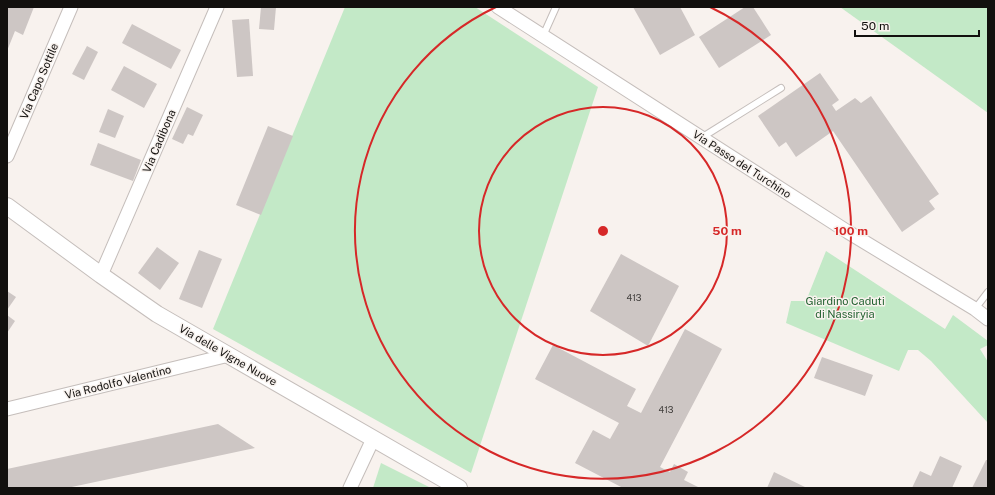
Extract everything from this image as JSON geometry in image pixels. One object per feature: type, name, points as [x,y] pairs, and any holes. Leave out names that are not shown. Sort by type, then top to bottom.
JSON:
[{"type":"street","name":"Via Capo Sottile","points":[[7,156],[71,7]]},
{"type":"street","name":"Via Cadibona","points":[[101,275],[217,7]]},
{"type":"street","name":"Via Passo del Turchino","points":[[498,7],[867,244],[975,309],[988,319]]},
{"type":"street","name":"Via delle Vigne Nuove","points":[[7,206],[101,275],[158,314],[459,488]]},
{"type":"street","name":"Via Rodolfo Valentino","points":[[7,409],[229,355]]},
{"type":"street","points":[[350,488],[373,439]]},
{"type":"lane","points":[[543,36],[556,7]]},
{"type":"lane","points":[[701,138],[781,88]]},
{"type":"lane","points":[[975,309],[988,292]]},
{"type":"green space","points":[[345,7],[475,7],[598,87],[471,473],[213,329]]},
{"type":"green space","points":[[840,7],[988,7],[988,113]]},
{"type":"green space","name":"Giardino Caduti di Nassiryia","points":[[826,251],[945,329],[953,315],[988,341],[988,345],[980,349],[988,362],[988,423],[931,361],[918,350],[908,350],[899,371],[786,323],[791,301],[806,301]]},
{"type":"green space","points":[[381,463],[431,488],[373,488]]},
{"type":"building","points":[[7,7],[34,7],[23,35],[15,31],[7,51]]},
{"type":"building","points":[[261,7],[276,7],[274,30],[259,29]]},
{"type":"building","points":[[633,7],[680,7],[695,35],[660,55]]},
{"type":"building","points":[[745,7],[753,7],[771,35],[719,68],[699,37]]},
{"type":"building","points":[[249,19],[253,76],[237,77],[232,20]]},
{"type":"building","points":[[132,24],[181,50],[171,69],[122,43]]},
{"type":"building","points":[[87,46],[98,52],[84,80],[72,74]]},
{"type":"building","points":[[124,66],[157,84],[144,108],[111,90]]},
{"type":"building","points":[[820,73],[839,100],[832,105],[836,111],[855,98],[861,103],[871,96],[939,194],[929,201],[935,209],[902,232],[833,131],[796,157],[786,142],[779,147],[758,116]]},
{"type":"building","points":[[187,107],[203,115],[193,136],[188,134],[183,144],[172,139]]},
{"type":"building","points":[[108,109],[124,116],[115,138],[99,132]]},
{"type":"building","points":[[268,126],[293,136],[261,215],[236,205]]},
{"type":"building","points":[[98,143],[141,160],[133,181],[90,165]]},
{"type":"building","points":[[157,247],[179,263],[160,290],[138,273]]},
{"type":"building","points":[[199,250],[222,259],[202,308],[179,299]]},
{"type":"building","points":[[621,254],[679,286],[648,346],[590,311]]},
{"type":"building","points":[[7,291],[16,297],[7,310]]},
{"type":"building","points":[[7,315],[15,321],[7,333]]},
{"type":"building","points":[[685,329],[722,349],[660,467],[670,472],[674,464],[688,472],[684,480],[700,488],[623,488],[575,463],[593,430],[610,439],[619,423],[535,379],[553,345],[636,389],[627,406],[641,413]]},
{"type":"building","points":[[822,357],[873,375],[865,396],[814,378]]},
{"type":"building","points":[[218,424],[255,448],[67,488],[7,488],[7,469]]},
{"type":"building","points":[[940,456],[962,466],[952,488],[912,488],[920,471],[931,476]]},
{"type":"building","points":[[986,460],[988,460],[988,488],[972,488]]},
{"type":"building","points":[[774,472],[807,488],[767,488]]}]
